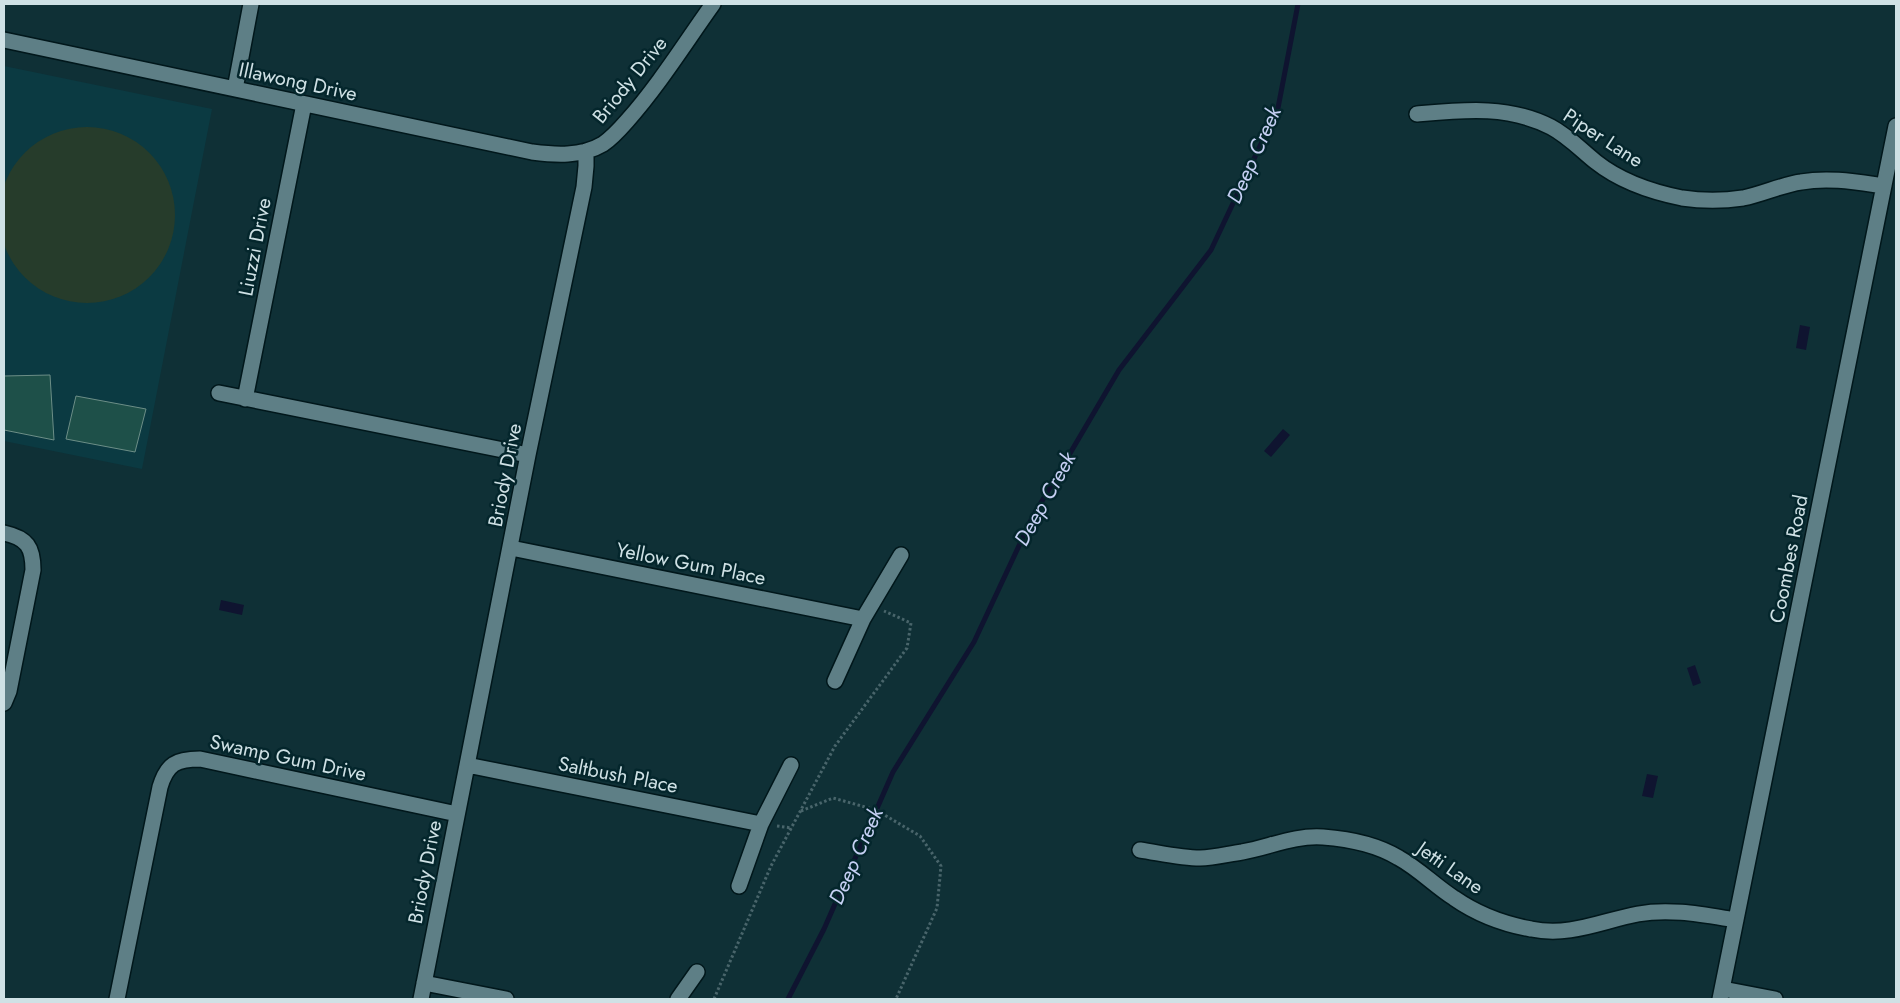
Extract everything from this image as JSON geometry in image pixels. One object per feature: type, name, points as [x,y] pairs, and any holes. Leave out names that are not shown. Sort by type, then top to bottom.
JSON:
[{"type":"street","points":[[236,89],[250,4]]},
{"type":"street","name":"Briody Drive","points":[[421,999],[528,455],[584,187],[586,151],[602,144],[615,134],[634,113],[713,4]]},
{"type":"street","name":"Illawong Drive","points":[[4,40],[532,152],[566,155],[586,151]]},
{"type":"street","name":"Liuzzi Drive","points":[[245,399],[304,104]]},
{"type":"street","name":"Piper Lane","points":[[1417,114],[1482,110],[1515,114],[1550,127],[1596,162],[1625,180],[1643,188],[1684,198],[1706,200],[1743,198],[1801,182],[1821,180],[1844,180],[1884,186]]},
{"type":"street","name":"Coombes Road","points":[[1721,994],[1896,126]]},
{"type":"street","points":[[219,393],[528,455]]},
{"type":"street","points":[[4,533],[16,535],[27,543],[33,557],[9,691],[4,703]]},
{"type":"street","name":"Yellow Gum Place","points":[[511,548],[863,619]]},
{"type":"street","points":[[834,681],[863,619],[901,555]]},
{"type":"street","name":"Swamp Gum Drive","points":[[117,999],[160,787],[170,767],[177,762],[186,759],[200,759],[457,814]]},
{"type":"street","name":"Saltbush Place","points":[[467,765],[762,824]]},
{"type":"street","points":[[739,886],[762,824],[791,765]]},
{"type":"street","name":"Jetti Lane","points":[[1140,850],[1201,858],[1244,851],[1283,840],[1321,837],[1341,839],[1361,842],[1386,851],[1416,868],[1452,898],[1469,908],[1510,925],[1533,930],[1553,932],[1574,930],[1638,914],[1661,912],[1685,912],[1736,920]]},
{"type":"street","points":[[678,999],[697,972]]},
{"type":"street","points":[[424,983],[506,999]]},
{"type":"street","points":[[1721,994],[1775,999]]},
{"type":"path","points":[[714,999],[771,866],[835,746],[907,648],[911,623],[871,604]]},
{"type":"path","points":[[800,811],[834,798],[876,810],[920,836],[941,866],[937,908],[896,999]]},
{"type":"shaded area","points":[[4,66],[212,109],[142,469],[4,441]]},
{"type":"shaded area","points":[[1800,325],[1810,327],[1806,350],[1796,348]]},
{"type":"shaded area","points":[[1283,429],[1290,435],[1271,457],[1264,451]]},
{"type":"shaded area","points":[[221,600],[244,605],[242,615],[219,610]]},
{"type":"shaded area","points":[[1695,665],[1701,683],[1693,686],[1687,668]]},
{"type":"shaded area","points":[[1647,774],[1658,776],[1653,798],[1642,796]]},
{"type":"green space","points":[[78,127],[96,127],[128,137],[143,147],[155,159],[165,174],[171,189],[175,215],[171,241],[165,256],[155,271],[143,283],[128,293],[113,299],[96,303],[78,303],[46,293],[31,283],[19,271],[9,256],[3,241],[-1,224],[-1,206],[9,174],[19,159],[31,147],[46,137],[61,131]]},
{"type":"building","points":[[50,375],[54,440],[4,430],[4,376]]},
{"type":"building","points":[[76,396],[146,409],[135,452],[66,439]]},
{"type":"waterway","name":"Deep Creek","points":[[788,999],[824,929],[893,772],[974,642],[1032,518],[1119,370],[1211,250],[1278,108],[1298,4]]}]
